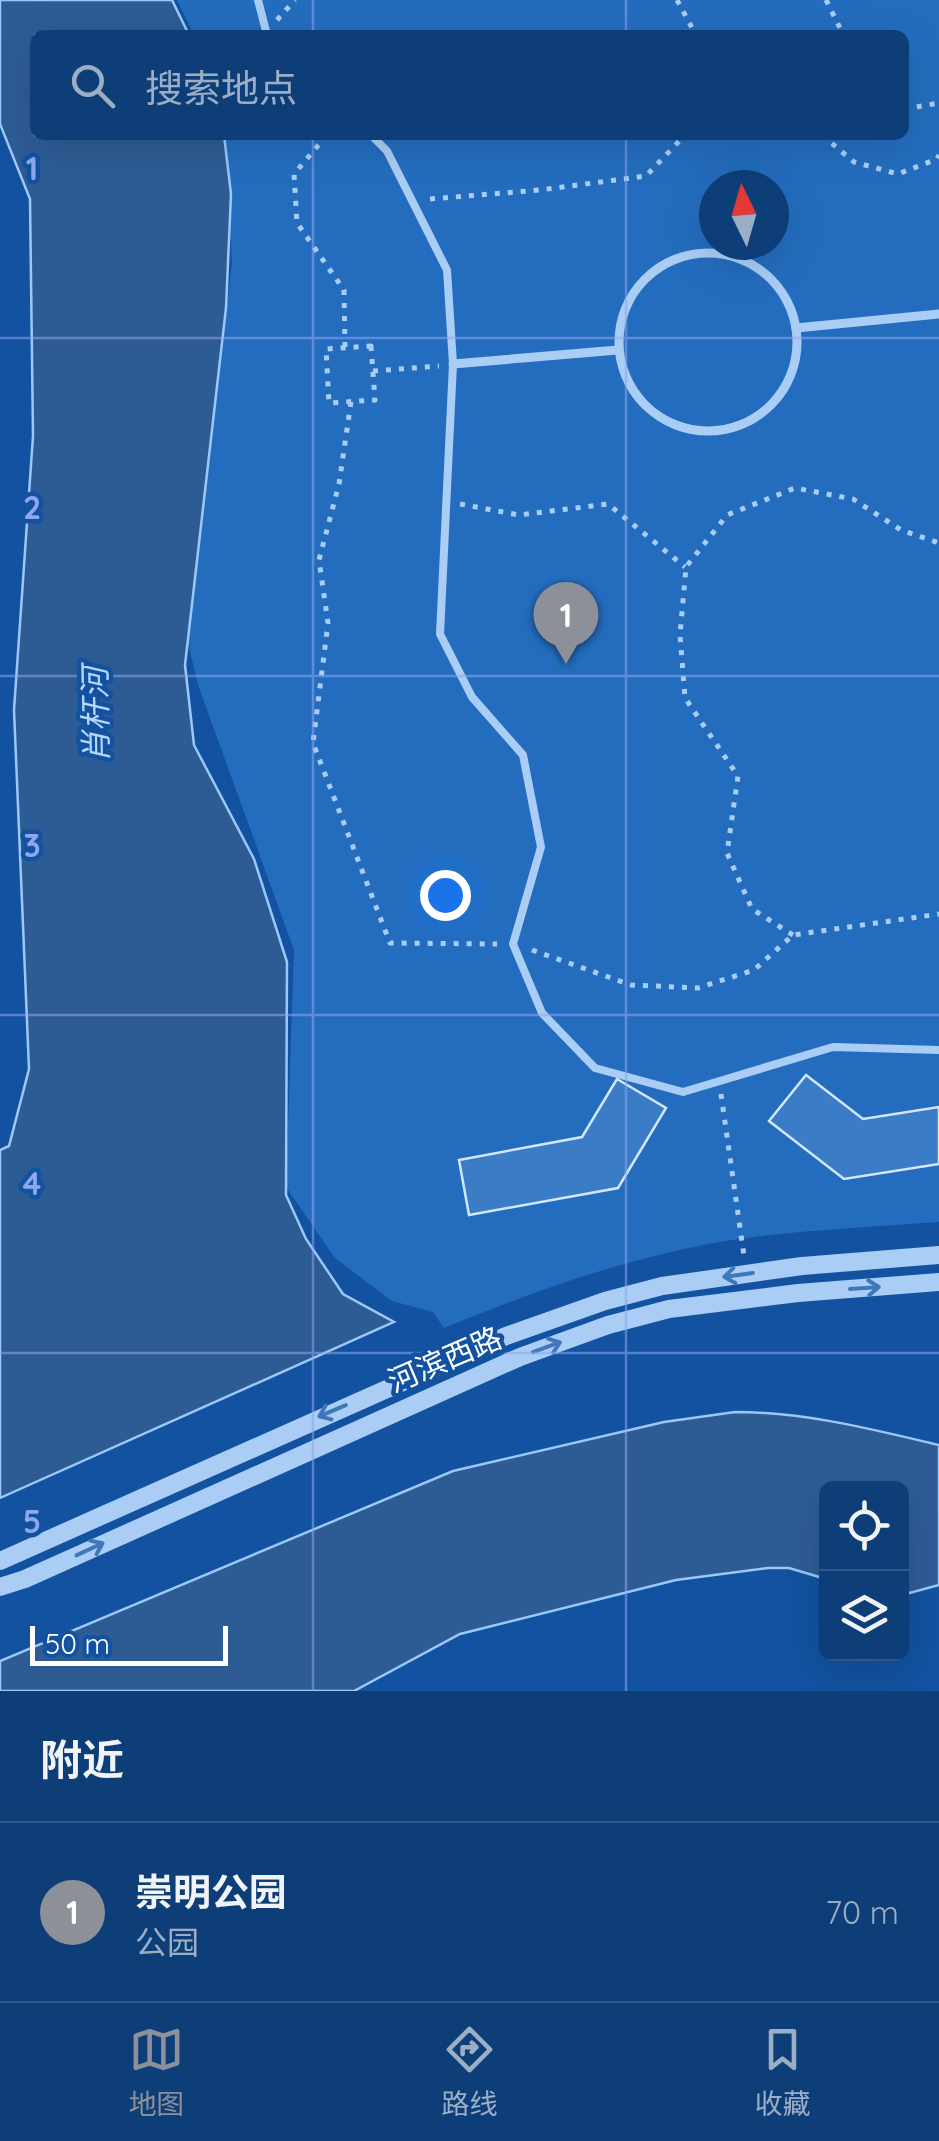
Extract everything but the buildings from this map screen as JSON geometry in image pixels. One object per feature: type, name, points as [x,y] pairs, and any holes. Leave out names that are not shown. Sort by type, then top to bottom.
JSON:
[{"type":"street","points":[[706,252],[735,256],[760,268],[780,288],[794,314],[796,328],[794,370],[780,395],[758,416],[730,429],[698,431],[669,423],[656,414],[644,405],[626,380],[618,350],[620,318],[634,290],[653,270],[678,256],[706,252]]},
{"type":"street","points":[[796,328],[939,314]]},
{"type":"street","points":[[453,364],[618,350]]},
{"type":"street","name":"河滨西路","points":[[0,1560],[506,1336],[643,1291],[746,1274],[939,1255]]},
{"type":"street","name":"河滨西路","points":[[0,1587],[520,1357],[608,1325],[669,1309],[798,1293],[939,1282]]},
{"type":"lane","points":[[258,0],[266,30]]},
{"type":"lane","points":[[376,140],[387,151],[448,270],[453,364],[440,634],[472,697],[523,756],[541,847],[513,944],[542,1013],[595,1068],[683,1092],[833,1047],[939,1050]]},
{"type":"path","points":[[677,0],[693,30]]},
{"type":"path","points":[[826,0],[842,30]]},
{"type":"path","points":[[909,108],[939,103]]},
{"type":"path","points":[[323,140],[294,174],[297,224],[344,290],[345,347]]},
{"type":"path","points":[[412,201],[646,176],[679,140]]},
{"type":"path","points":[[828,140],[854,162],[898,174],[937,159],[939,154]]},
{"type":"path","points":[[371,346],[373,372],[374,400],[330,403],[326,349],[371,346]]},
{"type":"path","points":[[373,372],[453,364]]},
{"type":"path","points":[[351,402],[339,484],[319,560],[328,623],[313,743],[390,943],[513,944],[631,985],[698,988],[754,970],[793,935],[939,914]]},
{"type":"path","points":[[793,935],[752,909],[726,853],[738,776],[684,698],[680,635],[686,567],[727,515],[795,488],[853,498],[902,530],[939,544]]},
{"type":"path","points":[[448,502],[519,515],[608,504],[686,567]]},
{"type":"path","points":[[719,1083],[746,1274]]},
{"type":"shaded area","points":[[177,0],[939,0],[939,1222],[802,1232],[700,1246],[582,1277],[444,1328],[433,1312],[392,1301],[335,1258],[286,1187],[294,950],[198,685],[188,643],[232,262],[225,140],[909,140],[909,30],[192,30]]},
{"type":"water","name":"肖杆河","points":[[0,0],[172,0],[187,30],[30,30],[30,140],[225,140],[231,194],[226,308],[185,665],[194,745],[254,859],[287,962],[286,1195],[306,1239],[343,1294],[394,1322],[0,1498],[0,1150],[9,1146],[29,1069],[14,710],[33,436],[30,199],[0,124]]},
{"type":"water","points":[[735,1412],[761,1413],[812,1418],[939,1445],[939,1585],[909,1593],[909,1481],[819,1481],[819,1577],[789,1568],[768,1568],[676,1580],[460,1634],[354,1691],[0,1691],[0,1661],[453,1471],[664,1422]]},
{"type":"place","name":"崇明公园","points":[[566,664]]}]
